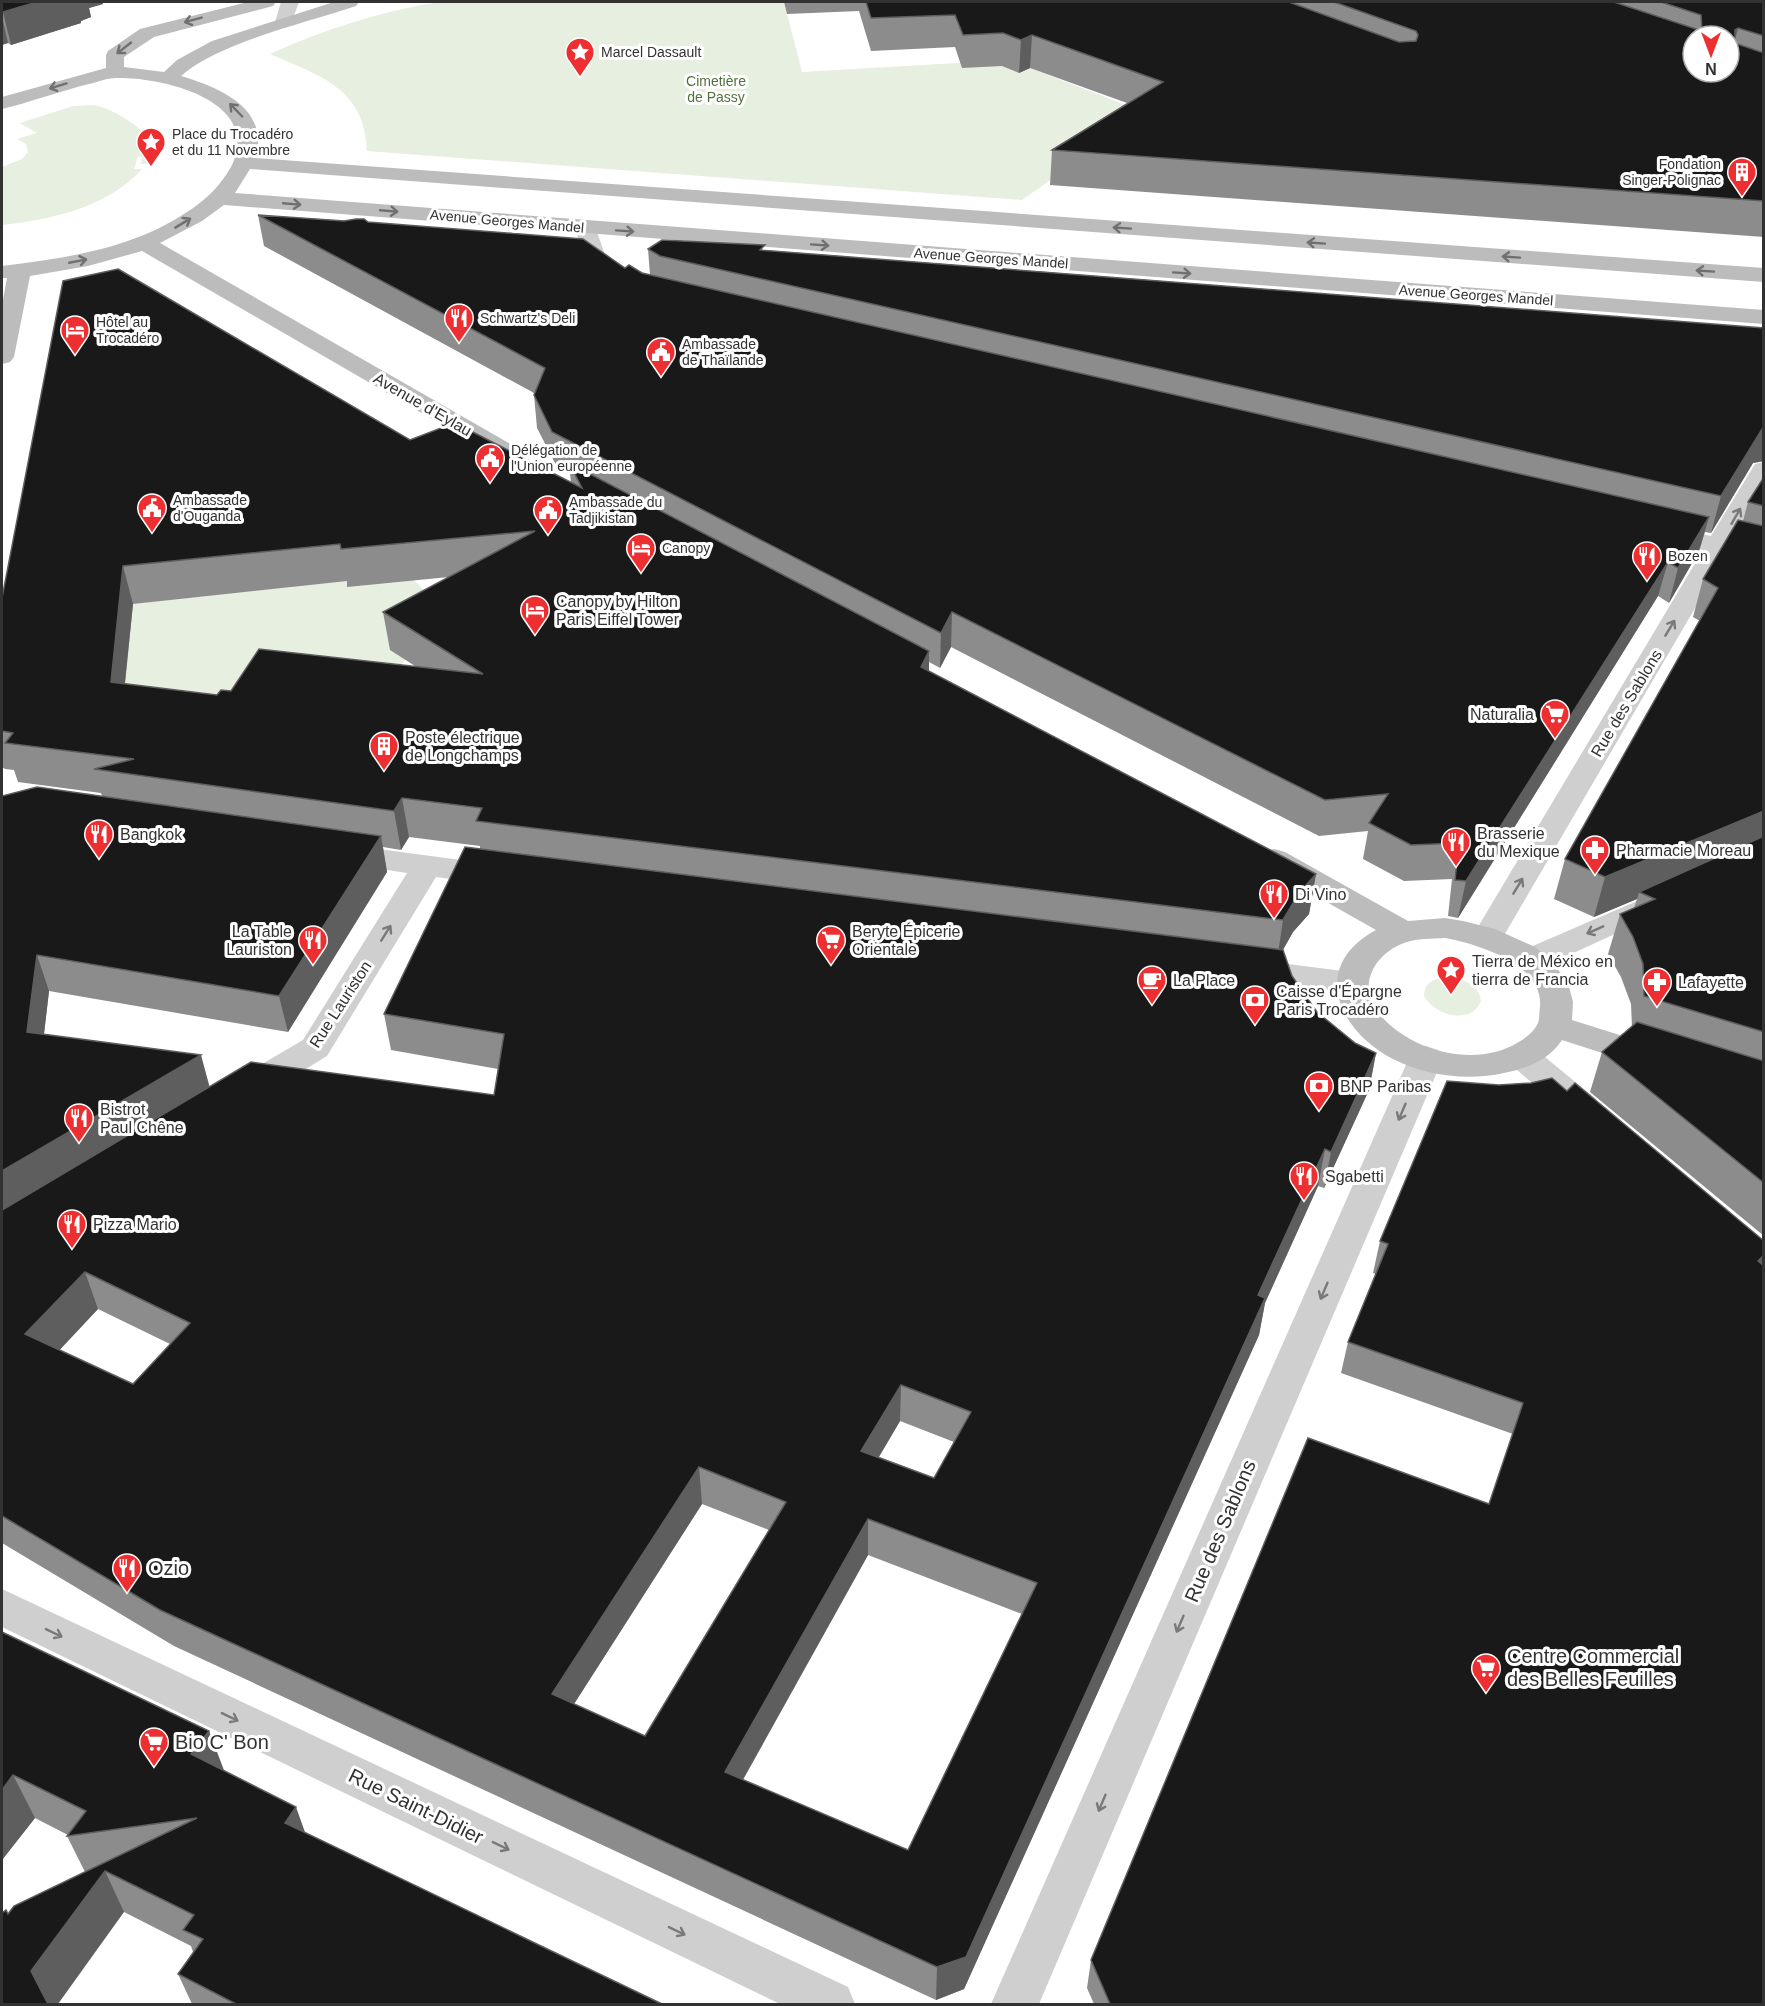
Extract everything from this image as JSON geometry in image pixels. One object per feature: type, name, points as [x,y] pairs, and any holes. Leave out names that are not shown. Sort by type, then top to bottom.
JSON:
[{"type":"main road","points":[[115,72],[115,55],[141,36],[241,4],[267,2]]},
{"type":"main road","points":[[168,78],[184,64],[214,47],[350,2]]},
{"type":"main road","points":[[2,103],[73,81],[115,72],[168,78],[210,93],[229,103],[247,124],[250,136],[250,150],[246,163],[219,198],[185,222],[144,243],[94,258],[11,271],[2,357]]},
{"type":"main road","points":[[246,163],[1764,275]]},
{"type":"main road","name":"Avenue Georges Mandel","points":[[219,198],[1764,317]]},
{"type":"main road","name":"Avenue d'Eylau","points":[[144,243],[524,461]]},
{"type":"main road","points":[[1250,847],[1403,932]]},
{"type":"main road","points":[[1445,928],[1488,937],[1511,947],[1530,960],[1545,975],[1554,992],[1558,1009],[1554,1026],[1542,1043],[1522,1056],[1501,1063],[1477,1066],[1451,1064],[1426,1058],[1405,1051],[1386,1040],[1360,1012],[1353,998],[1351,983],[1355,966],[1366,951],[1383,940],[1403,932],[1445,928]]},
{"type":"main road","points":[[1554,1026],[1686,1068]]},
{"type":"street","points":[[285,22],[290,2]]},
{"type":"street","points":[[586,228],[596,261],[634,286]]},
{"type":"street","name":"Rue des Sablons","points":[[1488,937],[1764,469]]},
{"type":"street","points":[[1639,528],[1764,556]]},
{"type":"street","points":[[309,849],[531,879]]},
{"type":"street","name":"Rue Lauriston","points":[[214,1108],[315,1048],[427,866]]},
{"type":"street","points":[[1530,960],[1687,889]]},
{"type":"street","points":[[1225,967],[1351,983]]},
{"type":"street","points":[[1522,1056],[1609,1129]]},
{"type":"street","name":"Rue des Sablons","points":[[1015,2004],[1426,1058]]},
{"type":"street","name":"Rue Saint-Didier","points":[[2,1607],[831,2004]]},
{"type":"green space","name":"Cimetière de Passy","points":[[438,2],[784,2],[802,72],[1009,60],[1152,115],[1099,146],[1022,200],[367,151],[358,112],[349,98],[322,78],[270,54],[352,22]]},
{"type":"green space","points":[[95,105],[109,110],[139,128],[148,140],[147,164],[141,164],[142,157],[138,156],[134,169],[142,169],[113,193],[96,202],[59,215],[2,225],[2,167],[22,159],[28,152],[26,144],[17,139],[37,133],[20,123],[73,106]]},
{"type":"green space","points":[[409,571],[425,591],[405,660],[375,699],[121,720],[133,604],[175,599],[176,594],[241,592],[293,587],[294,577]]},
{"type":"green space","points":[[1451,977],[1474,987],[1481,1001],[1476,1009],[1461,1015],[1452,1015],[1444,1013],[1429,1003],[1424,996],[1426,986],[1436,979]]},
{"type":"building","points":[[2,2],[37,2],[3,12]]},
{"type":"building","points":[[866,2],[1289,2],[1399,42],[1416,41],[1418,35],[1416,31],[1334,2],[1614,2],[1681,24],[1681,84],[1741,84],[1741,45],[1764,53],[1764,201],[1052,150],[1163,82],[1032,35],[1021,40],[1003,33],[963,35],[955,15],[871,18]]},
{"type":"building","points":[[1661,2],[1764,2],[1764,36],[1741,29],[1741,24],[1702,24],[1701,15]]},
{"type":"building","points":[[258,215],[344,221],[364,219],[368,222],[583,239],[625,268],[629,265],[642,273],[1709,517],[1678,568],[1668,562],[1466,881],[1455,880],[1459,843],[1411,845],[1369,823],[1388,794],[1325,800],[952,612],[941,633],[552,432],[534,395],[545,368]]},
{"type":"building","points":[[662,240],[765,245],[760,250],[1764,328],[1764,426],[1721,496],[660,256],[648,249]]},
{"type":"building","points":[[118,269],[410,440],[441,428],[467,429],[582,488],[569,463],[929,651],[921,667],[1316,874],[1299,893],[1283,920],[476,821],[482,808],[402,798],[394,811],[94,769],[134,759],[5,743],[13,733],[2,731],[2,598],[63,281]],"holes":[[[535,531],[383,612],[483,674],[259,649],[231,691],[221,690],[217,695],[111,682],[123,566],[340,544],[341,549]]]},
{"type":"building","points":[[1764,477],[1764,506],[1748,502]]},
{"type":"building","points":[[1738,520],[1764,526],[1764,811],[1605,877],[1565,859],[1718,588],[1703,579]]},
{"type":"building","points":[[37,787],[381,836],[279,996],[37,955],[27,1032],[201,1055],[2,1171],[2,796]]},
{"type":"building","points":[[1764,836],[1764,1032],[1644,996],[1643,964],[1633,937],[1620,914],[1655,899],[1639,892]]},
{"type":"building","points":[[465,847],[1283,950],[1292,976],[1317,1012],[1355,1043],[1376,1053],[1331,1152],[1325,1149],[1258,1295],[1265,1298],[966,1957],[937,1967],[160,1610],[2,1516],[2,1210],[251,1062],[494,1095],[504,1034],[384,1014]],"holes":[[[85,1272],[190,1323],[133,1384],[25,1334]],[[901,1385],[971,1412],[934,1478],[861,1451]],[[699,1467],[786,1502],[645,1736],[552,1694]],[[868,1519],[1037,1583],[908,1850],[725,1772]]]},
{"type":"building","points":[[1637,1022],[1764,1061],[1764,1183],[1602,1052]]},
{"type":"building","name":"Centre Commercial des Belles Feuilles","points":[[1552,1078],[1567,1091],[1575,1083],[1764,1241],[1764,1255],[1758,1261],[1764,1266],[1764,2004],[1110,2004],[1091,1960],[1308,1438],[1489,1504],[1523,1403],[1348,1342],[1388,1244],[1380,1241],[1447,1081],[1499,1085],[1531,1083]]},
{"type":"building","points":[[2,1632],[209,1731],[191,1754],[296,1807],[285,1823],[662,2004],[236,2004],[178,1974],[203,1939],[183,1930],[194,1915],[105,1871],[31,1971],[48,2004],[2,2004],[2,1913],[6,1910],[8,1914],[14,1906],[197,1818],[67,1836],[86,1811],[13,1775],[2,1790]]},
{"type":"place","name":"Marcel Dassault","points":[[580,78]]},
{"type":"place","name":"Place du Trocadéro et du 11 Novembre","points":[[151,168]]},
{"type":"place","name":"Fondation Singer-Polignac","points":[[1742,198]]},
{"type":"place","name":"Schwartz's Deli","points":[[459,344]]},
{"type":"place","name":"Hôtel au Trocadéro","points":[[75,356]]},
{"type":"place","name":"Ambassade de Thaïlande","points":[[661,378]]},
{"type":"place","name":"Délégation de l'Union européenne","points":[[490,484]]},
{"type":"place","name":"Ambassade d'Ouganda","points":[[152,534]]},
{"type":"place","name":"Ambassade du Tadjikistan","points":[[548,536]]},
{"type":"place","name":"Canopy","points":[[641,574]]},
{"type":"place","name":"Bozen","points":[[1647,582]]},
{"type":"place","name":"Canopy by Hilton Paris Eiffel Tower","points":[[535,636]]},
{"type":"place","name":"Naturalia","points":[[1555,740]]},
{"type":"place","name":"Poste électrique de Longchamps","points":[[384,772]]},
{"type":"place","name":"Bangkok","points":[[99,860]]},
{"type":"place","name":"Brasserie du Mexique","points":[[1456,868]]},
{"type":"place","name":"Pharmacie Moreau","points":[[1595,876]]},
{"type":"place","name":"Di Vino","points":[[1274,920]]},
{"type":"place","name":"La Table Lauriston","points":[[313,966]]},
{"type":"place","name":"Beryte Épicerie Orientale","points":[[831,966]]},
{"type":"place","name":"Tierra de México en tierra de Francia","points":[[1451,996]]},
{"type":"place","name":"La Place","points":[[1152,1006]]},
{"type":"place","name":"Lafayette","points":[[1657,1008]]},
{"type":"place","name":"Caisse d'Épargne Paris Trocadéro","points":[[1255,1026]]},
{"type":"place","name":"BNP Paribas","points":[[1319,1112]]},
{"type":"place","name":"Bistrot Paul Chêne","points":[[79,1144]]},
{"type":"place","name":"Sgabetti","points":[[1304,1202]]},
{"type":"place","name":"Pizza Mario","points":[[72,1250]]},
{"type":"place","name":"Ozio","points":[[127,1594]]},
{"type":"place","name":"Centre Commercial des Belles Feuilles","points":[[1486,1694]]},
{"type":"place","name":"Bio C' Bon","points":[[154,1768]]}]
